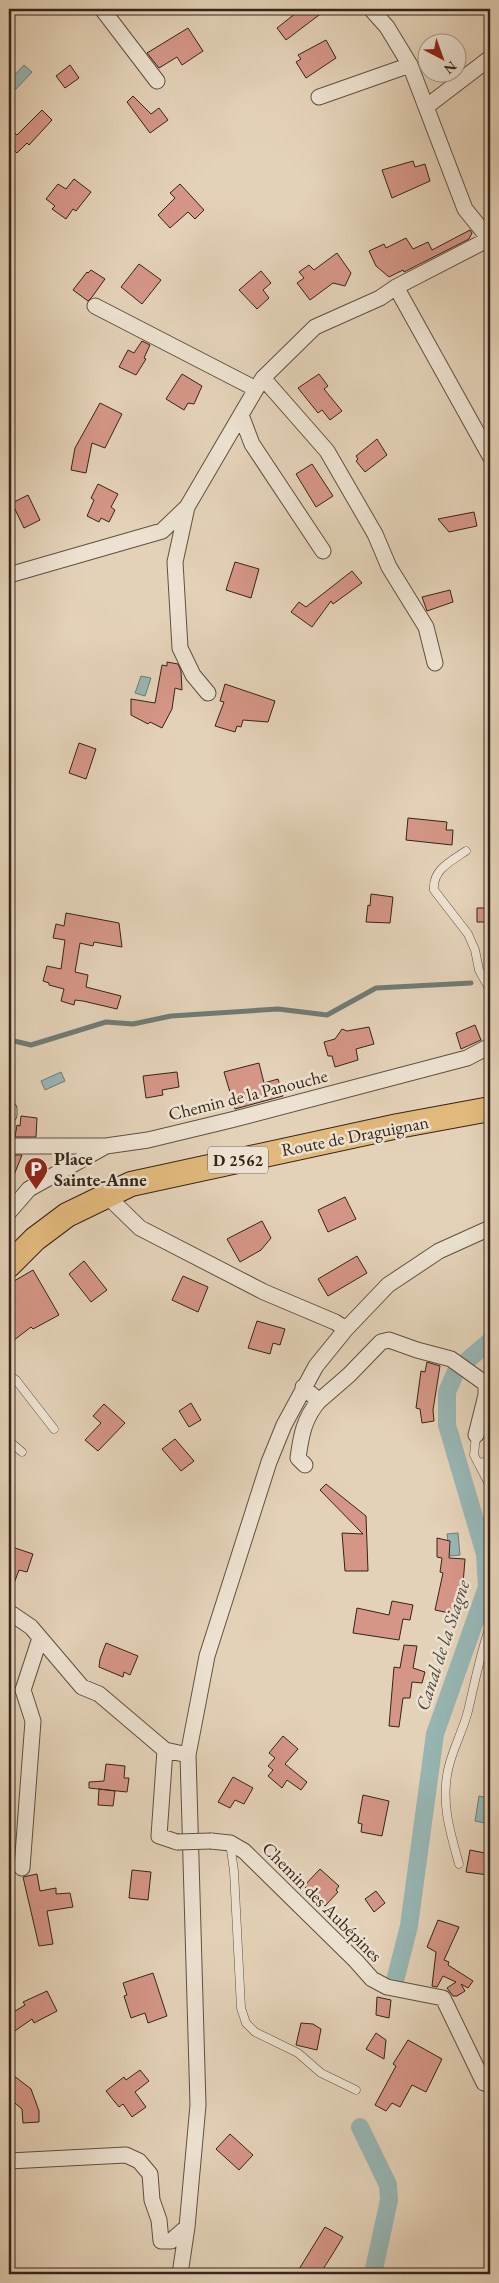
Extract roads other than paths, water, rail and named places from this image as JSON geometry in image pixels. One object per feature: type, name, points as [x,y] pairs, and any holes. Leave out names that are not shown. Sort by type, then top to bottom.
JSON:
[{"type":"main road","name":"Route de Draguignan","points":[[9,1265],[52,1225],[106,1195],[131,1184],[398,1126],[490,1109]]},
{"type":"street","points":[[102,9],[157,81]]},
{"type":"street","points":[[9,576],[162,531],[187,507],[259,383],[315,327],[380,298],[396,287],[490,239],[464,209],[410,65],[387,26],[371,9]]},
{"type":"street","points":[[426,107],[490,58]]},
{"type":"street","points":[[319,97],[410,65]]},
{"type":"street","points":[[396,287],[490,456]]},
{"type":"street","points":[[95,306],[259,383],[327,451],[375,534],[389,567],[426,626],[434,663]]},
{"type":"street","points":[[240,415],[252,444],[323,551]]},
{"type":"street","points":[[187,507],[175,562],[180,648],[193,674],[208,693]]},
{"type":"street","name":"Chemin de la Panouche","points":[[9,1146],[106,1146],[148,1140],[467,1058],[490,1046]]},
{"type":"street","points":[[9,1109],[9,1115]]},
{"type":"street","points":[[9,1212],[29,1189],[106,1146]]},
{"type":"street","points":[[106,1195],[140,1228],[264,1292],[335,1322],[346,1329]]},
{"type":"street","points":[[180,2274],[187,2228],[198,2105],[188,1755],[207,1656],[269,1462],[284,1425],[303,1388],[328,1349],[388,1285],[439,1250],[490,1228]]},
{"type":"street","points":[[304,1465],[298,1458],[301,1434],[310,1411],[381,1342],[389,1340],[451,1360],[469,1370],[486,1384],[486,1395],[476,1435]]},
{"type":"street","points":[[303,1388],[319,1401]]},
{"type":"street","points":[[9,1612],[30,1627],[82,1687],[99,1694],[165,1750],[188,1755]]},
{"type":"street","points":[[22,1868],[33,1721],[23,1690],[40,1638]]},
{"type":"street","name":"Chemin des Aubépines","points":[[165,1750],[159,1836],[177,1842],[211,1841],[230,1843],[244,1851],[372,1979],[388,1987],[443,1998],[484,2083],[490,2085]]},
{"type":"street","points":[[9,2161],[126,2155],[139,2161],[150,2174],[152,2200],[159,2220],[161,2241],[171,2241],[187,2228]]},
{"type":"lane","points":[[466,851],[442,868],[433,881],[434,890],[468,934],[475,950],[479,970],[490,990]]},
{"type":"lane","points":[[9,1375],[16,1380],[54,1429]]},
{"type":"lane","points":[[476,1435],[474,1455],[490,1486]]},
{"type":"lane","points":[[9,1441],[22,1452]]},
{"type":"lane","points":[[478,1464],[490,1461]]},
{"type":"lane","points":[[459,1864],[446,1820],[445,1792],[448,1768],[465,1723],[476,1679],[480,1653],[490,1626]]},
{"type":"lane","points":[[230,1843],[234,1871],[241,2008],[246,2023],[255,2032],[298,2054],[321,2072],[356,2090]]},
{"type":"water","points":[[24,65],[32,72],[16,89],[9,81]]},
{"type":"water","points":[[141,676],[151,678],[145,696],[135,693]]},
{"type":"water","points":[[61,1072],[65,1081],[45,1090],[41,1081]]},
{"type":"water","points":[[458,1533],[460,1555],[450,1556],[447,1534]]},
{"type":"water","points":[[479,1796],[489,1798],[485,1823],[475,1821]]},
{"type":"waterway","points":[[10,1040],[31,1045],[106,1022],[133,1024],[171,1016],[278,1009],[327,1015],[376,988],[471,983]]},
{"type":"waterway","name":"Canal de la Siagne","points":[[395,1981],[409,1926],[435,1734],[487,1587],[485,1554],[447,1425],[447,1392],[457,1369],[490,1341]]},
{"type":"waterway","name":"Canal de la Siagne","points":[[360,2127],[388,2185],[389,2200],[373,2274]]},
{"type":"place","name":"Place Sainte-Anne","points":[[36,1190]]}]
